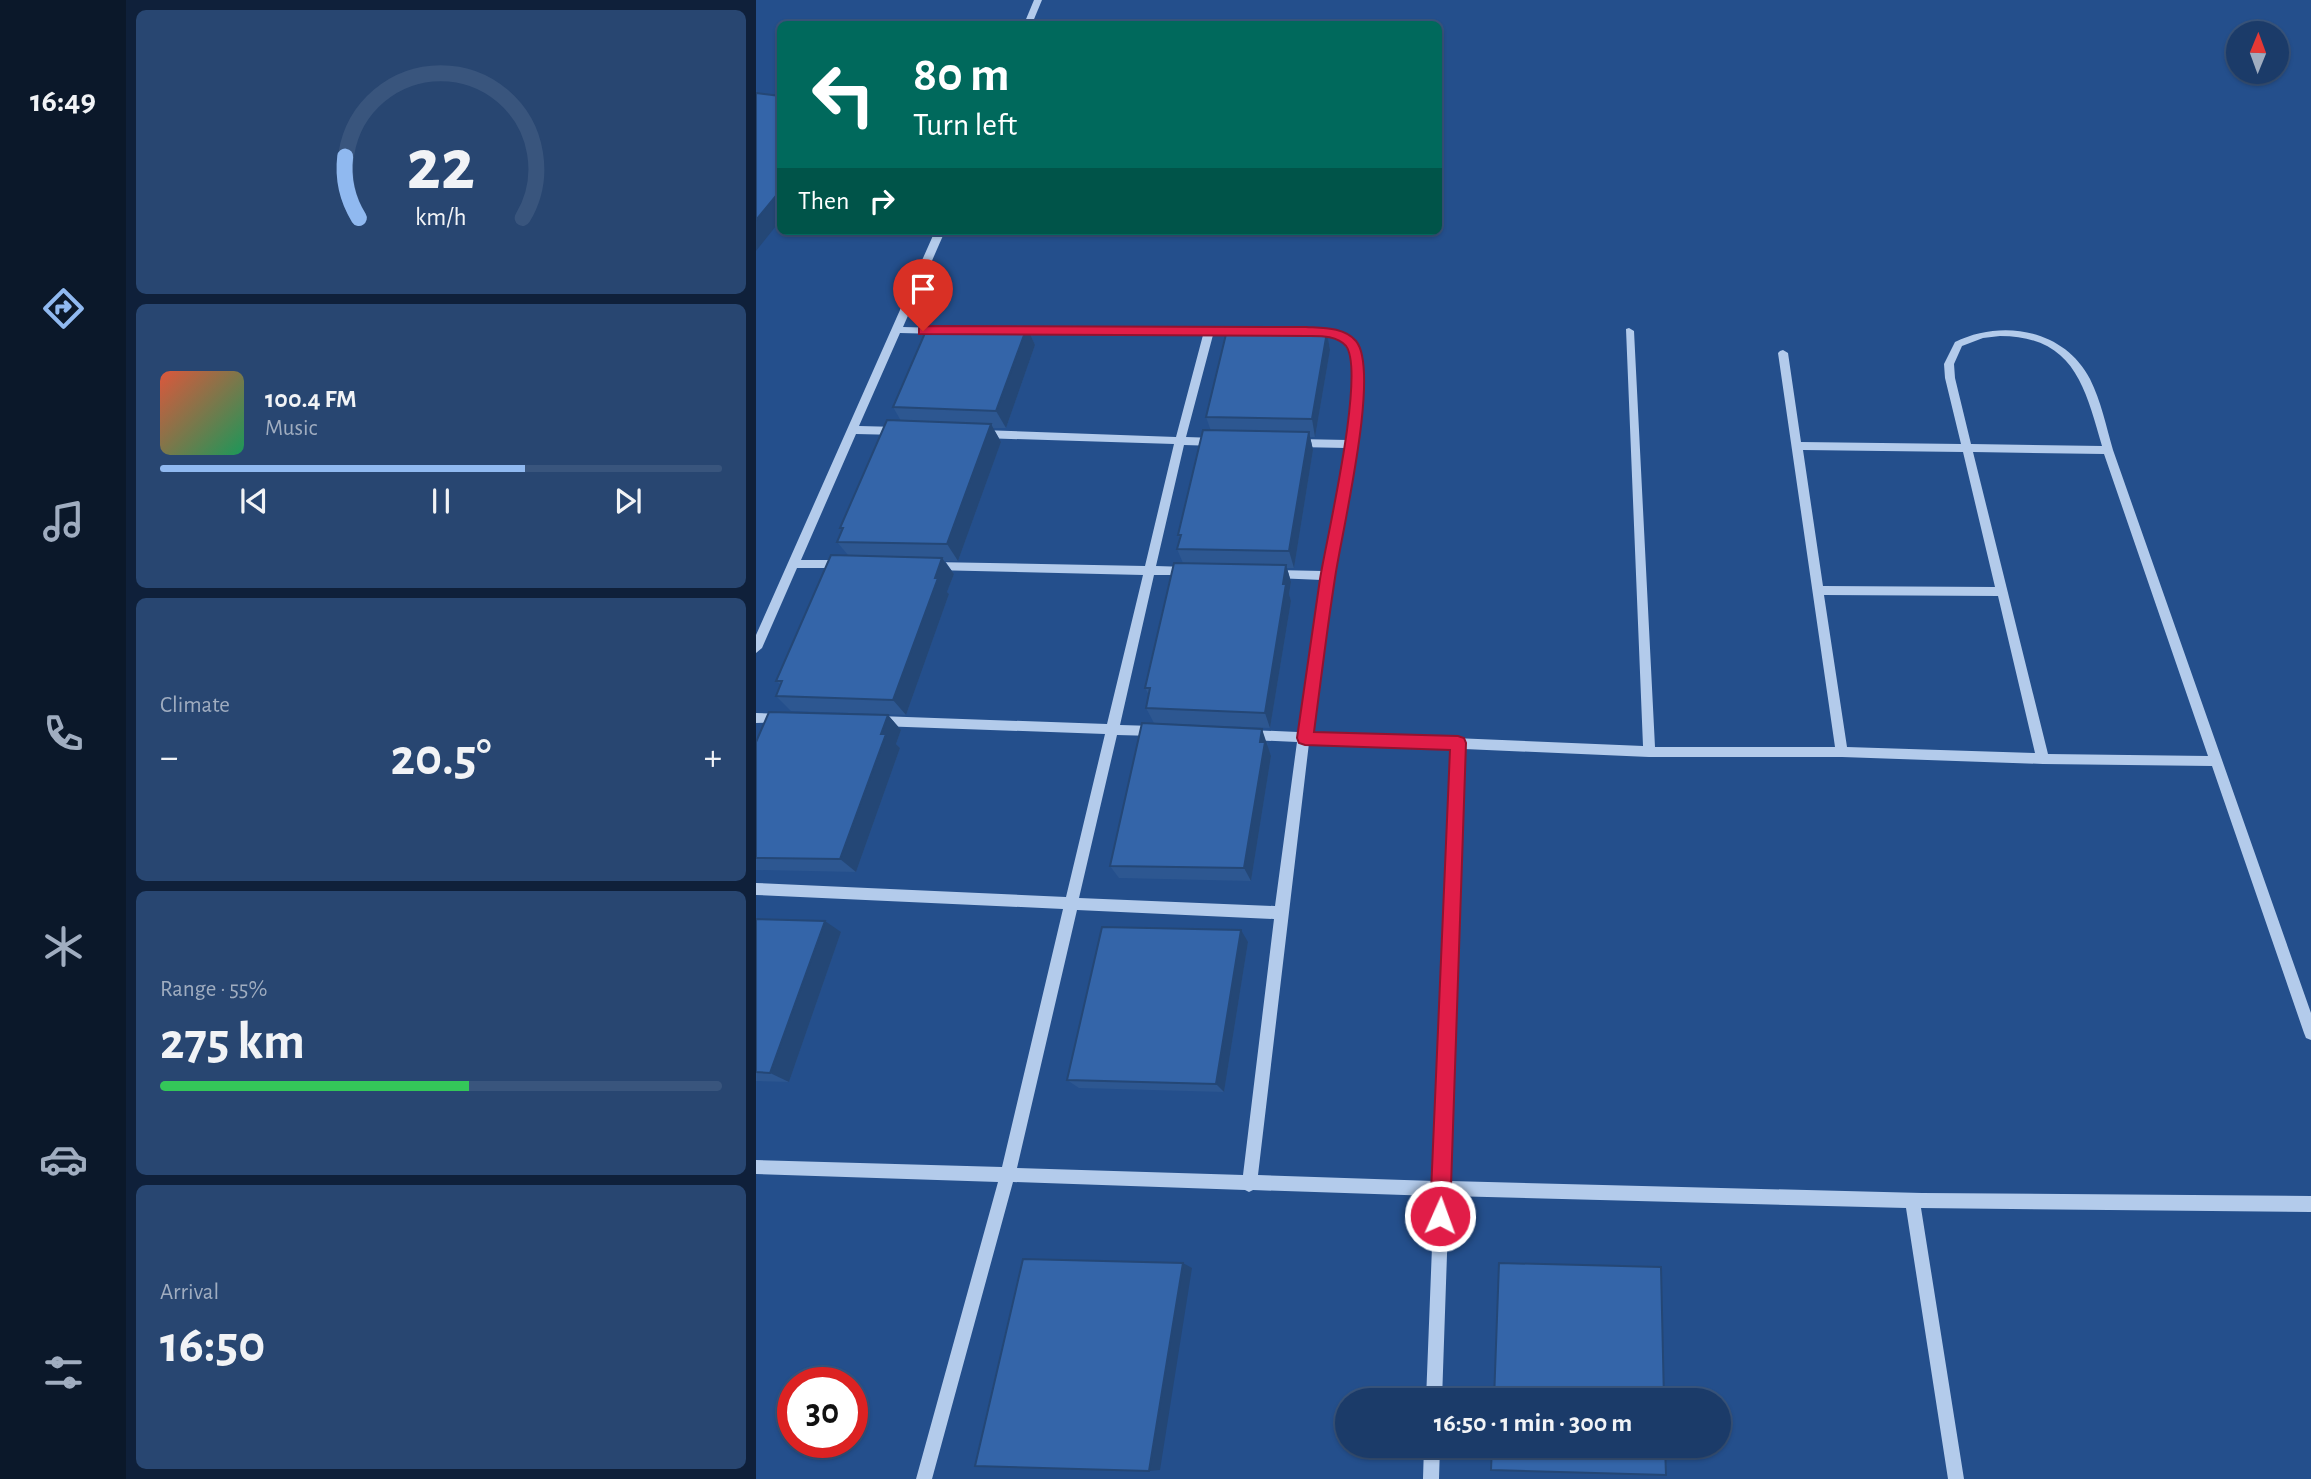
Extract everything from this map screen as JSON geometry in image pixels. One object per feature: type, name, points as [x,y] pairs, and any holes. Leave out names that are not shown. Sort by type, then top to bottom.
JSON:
[{"type":"street","points":[[1029,21],[1038,0]]},
{"type":"street","points":[[756,648],[938,235]]},
{"type":"street","points":[[897,330],[951,331]]},
{"type":"street","points":[[1006,331],[1251,332]]},
{"type":"street","points":[[1629,331],[1649,752]]},
{"type":"street","points":[[924,1479],[1008,1174],[1180,441],[1209,332]]},
{"type":"street","points":[[1249,1184],[1305,738],[1328,576],[1353,443],[1358,359],[1351,343],[1335,333],[1265,332]]},
{"type":"street","points":[[2043,759],[1950,378],[1950,363],[1958,344],[1978,334],[2018,333],[2048,340],[2070,355],[2087,380],[2108,450],[2311,1033]]},
{"type":"street","points":[[1783,353],[1842,752]]},
{"type":"street","points":[[853,430],[908,432]]},
{"type":"street","points":[[976,434],[1233,442]]},
{"type":"street","points":[[1286,443],[1353,443]]},
{"type":"street","points":[[1797,446],[2108,450]]},
{"type":"street","points":[[793,564],[862,565]]},
{"type":"street","points":[[917,566],[1205,572]]},
{"type":"street","points":[[1259,574],[1328,576]]},
{"type":"street","points":[[1818,590],[2001,592]]},
{"type":"street","points":[[756,718],[797,719]]},
{"type":"street","points":[[866,721],[1168,731]]},
{"type":"street","points":[[1237,735],[1649,752],[1842,752],[2043,759],[2216,761]]},
{"type":"street","points":[[1434,1388],[1458,743]]},
{"type":"street","points":[[756,889],[1283,913]]},
{"type":"street","points":[[756,1167],[1441,1190],[2311,1204]]},
{"type":"street","points":[[1912,1199],[1956,1479]]},
{"type":"street","points":[[1431,1479],[1432,1458]]},
{"type":"building","points":[[756,93],[777,96],[777,195],[756,220]]},
{"type":"building","points":[[928,326],[1027,327],[996,411],[893,407]]},
{"type":"building","points":[[1227,330],[1327,332],[1312,419],[1206,417]]},
{"type":"building","points":[[887,420],[991,424],[947,544],[837,542],[843,528],[840,528]]},
{"type":"building","points":[[1203,430],[1309,432],[1289,551],[1177,549]]},
{"type":"building","points":[[831,555],[942,558],[935,578],[938,578],[893,700],[776,696],[782,681],[776,681]]},
{"type":"building","points":[[1174,563],[1286,565],[1283,584],[1286,584],[1265,713],[1146,708],[1150,688],[1145,688]]},
{"type":"building","points":[[769,712],[888,715],[881,734],[886,734],[840,859],[756,858],[756,742]]},
{"type":"building","points":[[1142,723],[1262,729],[1260,742],[1265,742],[1244,868],[1110,866]]},
{"type":"building","points":[[756,919],[825,921],[770,1073],[756,1072]]},
{"type":"building","points":[[1102,927],[1241,930],[1216,1084],[1067,1080]]},
{"type":"building","points":[[1023,1259],[1183,1263],[1149,1471],[975,1466]]},
{"type":"building","points":[[1499,1263],[1661,1267],[1664,1388],[1494,1388]]},
{"type":"building","points":[[1492,1458],[1665,1458],[1666,1475],[1491,1470]]},
{"type":"route","points":[[923,331],[1306,331],[1335,333],[1351,343],[1358,359],[1353,443],[1328,576],[1305,738],[1458,743],[1440,1216]]}]
